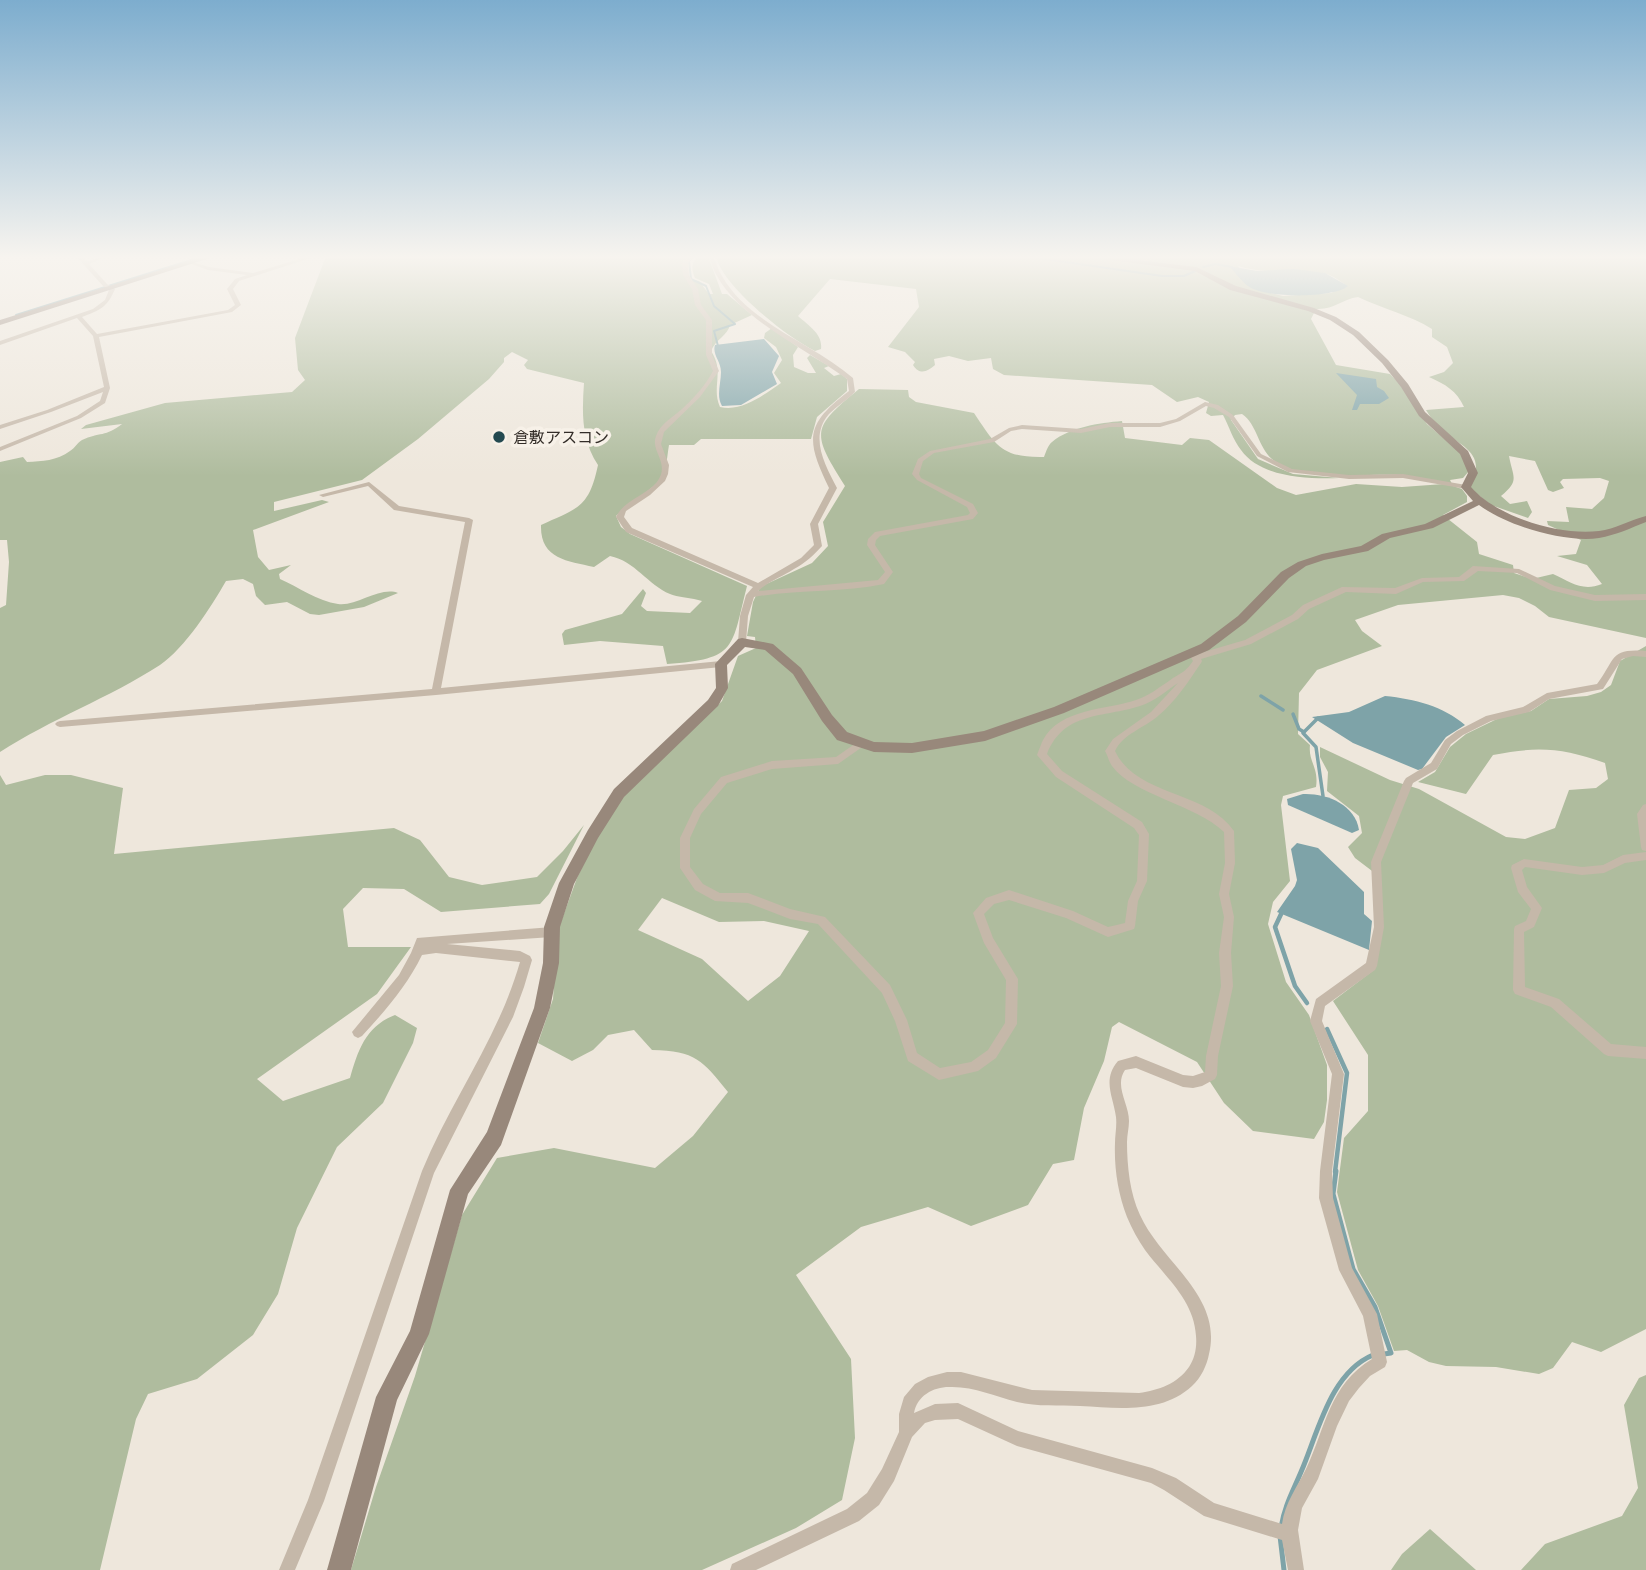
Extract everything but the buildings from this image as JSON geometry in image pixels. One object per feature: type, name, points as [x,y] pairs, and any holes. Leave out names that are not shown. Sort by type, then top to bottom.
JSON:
[{"type":"street","points":[[0,343],[40,329]]},
{"type":"street","points":[[0,449],[31,438],[103,402],[107,388],[96,336],[90,329]]},
{"type":"street","points":[[96,336],[132,329]]},
{"type":"street","points":[[709,329],[709,355],[716,371],[688,407],[666,426],[659,437],[658,446],[668,474],[662,482],[624,510],[620,517],[629,530],[756,585]]},
{"type":"street","points":[[60,724],[436,692],[721,664],[742,642],[743,619],[756,585],[806,559],[818,546],[814,524],[833,488],[820,463],[816,431],[820,417],[852,392],[850,378],[777,329]]},
{"type":"street","points":[[1349,329],[1371,346],[1404,384],[1421,414],[1458,443],[1474,472],[1466,487]]},
{"type":"street","points":[[0,427],[107,388]]},
{"type":"street","points":[[750,595],[771,590],[811,590],[834,585],[881,582],[889,572],[871,545],[872,539],[878,534],[970,517],[974,513],[970,506],[919,479],[915,474],[920,460],[932,452],[992,441],[1009,429],[1022,427],[1081,431],[1110,425],[1147,427],[1178,420],[1205,404],[1231,416],[1259,455],[1290,471],[1370,478],[1403,477],[1466,487],[1478,502],[1523,522],[1581,536],[1597,535],[1646,519]]},
{"type":"street","points":[[323,495],[369,484],[397,508],[469,520],[436,692]]},
{"type":"street","points":[[1194,655],[1242,619],[1285,575],[1302,564],[1322,557],[1364,549],[1386,536],[1429,526],[1478,502]]},
{"type":"street","points":[[742,642],[768,647],[797,671],[842,736],[874,747],[912,748],[985,736],[1059,710],[1194,655],[1248,642],[1295,617],[1306,607],[1345,589],[1396,591],[1422,580],[1461,579],[1476,568],[1483,568],[1520,571],[1553,588],[1587,596],[1646,597]]},
{"type":"street","points":[[1296,1570],[1283,1532],[1300,1492],[1311,1475],[1334,1413],[1348,1390],[1363,1373],[1380,1362],[1370,1314],[1346,1270],[1326,1198],[1326,1171],[1338,1074],[1316,1021],[1320,1003],[1371,966],[1379,927],[1376,862],[1409,781],[1434,766],[1448,742],[1470,727],[1503,713],[1526,709],[1546,696],[1600,687],[1616,657],[1623,653],[1646,654]]},
{"type":"street","points":[[907,1432],[904,1419],[908,1403],[915,1392],[931,1381],[950,1379],[985,1383],[1029,1397],[1142,1400],[1176,1390],[1199,1367],[1204,1337],[1198,1311],[1186,1288],[1139,1229],[1133,1215],[1122,1162],[1123,1118],[1114,1085],[1118,1070],[1128,1062],[1136,1062],[1188,1082],[1204,1080],[1213,1069],[1212,1056],[1227,986],[1225,953],[1229,917],[1224,894],[1230,863],[1229,831],[1217,819],[1139,782],[1115,763],[1110,751],[1119,738],[1158,711],[1198,661],[1194,655]]},
{"type":"street","points":[[339,1570],[387,1397],[419,1334],[460,1190],[494,1138],[542,1008],[551,963],[552,932],[567,883],[593,834],[620,793],[713,703],[722,688],[721,664]]},
{"type":"street","points":[[862,743],[838,760],[772,765],[724,780],[697,812],[685,838],[685,868],[699,887],[719,898],[748,898],[790,914],[821,919],[886,989],[901,1020],[912,1056],[939,1074],[974,1067],[992,1054],[1012,1024],[1012,979],[988,940],[978,913],[990,901],[1009,895],[1069,914],[1108,932],[1130,926],[1133,901],[1142,881],[1144,834],[1138,825],[1059,774],[1042,755],[1045,743],[1062,727],[1083,716],[1143,701],[1188,675]]},
{"type":"street","points":[[1646,808],[1642,814],[1646,847]]},
{"type":"street","points":[[1646,856],[1623,859],[1604,869],[1582,871],[1524,863],[1516,868],[1522,888],[1537,908],[1531,924],[1519,929],[1519,990],[1555,1003],[1608,1050],[1646,1053]]},
{"type":"street","points":[[358,1032],[415,962],[421,941],[552,932]]},
{"type":"street","points":[[287,1570],[316,1502],[428,1171],[512,1007],[526,960],[520,956],[436,948],[418,951]]},
{"type":"street","points":[[738,1570],[853,1515],[873,1499],[888,1475],[907,1432],[920,1418],[935,1412],[958,1411],[1035,1445],[1153,1476],[1210,1510],[1283,1532]]},
{"type":"green space","points":[[298,329],[728,329],[711,351],[717,366],[720,407],[728,408],[745,405],[781,383],[774,373],[782,360],[776,347],[764,338],[765,333],[774,329],[798,347],[793,355],[794,367],[808,373],[816,373],[807,358],[810,355],[829,366],[824,368],[834,376],[841,374],[847,379],[847,391],[817,417],[811,439],[701,439],[694,445],[669,445],[660,479],[616,516],[621,527],[630,534],[747,586],[733,637],[728,646],[719,653],[690,662],[667,664],[663,646],[600,641],[564,645],[562,634],[565,630],[622,614],[643,589],[646,593],[641,606],[647,611],[690,613],[702,601],[670,594],[627,563],[610,556],[594,567],[565,560],[550,552],[542,536],[541,525],[580,505],[590,490],[598,465],[586,436],[583,415],[584,383],[527,369],[524,365],[528,360],[512,352],[504,358],[504,362],[489,379],[418,439],[362,480],[274,502],[274,511],[322,500],[329,502],[253,530],[258,557],[269,570],[291,565],[279,574],[280,579],[316,597],[345,604],[384,592],[398,593],[364,607],[319,615],[310,614],[287,602],[265,605],[256,596],[253,584],[243,579],[226,581],[188,638],[160,665],[0,752],[0,608],[6,605],[9,562],[7,540],[0,540],[0,462],[23,457],[27,462],[60,457],[82,440],[111,431],[122,424],[81,429],[86,425],[165,403],[292,392],[305,380],[298,370],[295,338]]},
{"type":"green space","points":[[782,329],[812,329],[820,339],[821,349],[815,351]]},
{"type":"green space","points":[[902,329],[1317,329],[1336,365],[1390,374],[1427,424],[1463,455],[1469,471],[1463,478],[1450,480],[1453,486],[1462,489],[1467,496],[1467,502],[1443,515],[1477,542],[1479,554],[1513,565],[1514,573],[1532,579],[1553,574],[1571,583],[1588,587],[1602,584],[1587,565],[1557,556],[1576,554],[1581,540],[1548,525],[1547,521],[1569,522],[1566,507],[1592,509],[1604,498],[1609,481],[1600,478],[1563,479],[1560,482],[1564,488],[1553,492],[1548,490],[1535,461],[1509,456],[1514,478],[1511,486],[1501,496],[1510,504],[1527,501],[1532,512],[1528,518],[1491,505],[1470,488],[1475,476],[1474,458],[1464,446],[1438,426],[1426,410],[1464,407],[1450,389],[1429,377],[1444,372],[1453,363],[1447,347],[1432,337],[1432,329],[1646,329],[1646,638],[1549,617],[1519,598],[1503,595],[1398,605],[1355,620],[1362,631],[1382,646],[1317,670],[1299,693],[1298,734],[1310,745],[1316,787],[1283,796],[1281,805],[1290,881],[1273,902],[1268,924],[1286,982],[1309,1015],[1327,1065],[1324,1122],[1314,1139],[1253,1131],[1224,1103],[1197,1062],[1119,1022],[1112,1027],[1104,1061],[1084,1108],[1074,1160],[1053,1164],[1028,1205],[971,1226],[928,1207],[861,1227],[796,1275],[851,1359],[855,1438],[842,1500],[796,1528],[702,1570],[351,1570],[376,1487],[415,1376],[462,1215],[497,1158],[554,1148],[655,1168],[693,1136],[728,1092],[697,1059],[679,1052],[652,1050],[634,1030],[608,1035],[593,1050],[572,1061],[538,1043],[553,999],[558,930],[577,878],[597,836],[622,798],[722,701],[738,656],[756,648],[755,637],[747,636],[753,602],[760,587],[812,563],[828,546],[823,522],[845,486],[826,454],[821,433],[824,423],[843,402],[859,389],[908,390],[909,397],[916,402],[974,413],[988,434],[1002,448],[1030,457],[1044,457],[1051,443],[1076,429],[1122,421],[1125,438],[1182,445],[1190,438],[1209,440],[1277,488],[1296,495],[1356,484],[1402,487],[1444,484],[1401,475],[1334,475],[1299,471],[1272,459],[1247,418],[1242,414],[1235,415],[1231,420],[1258,459],[1293,474],[1339,478],[1286,475],[1260,466],[1250,459],[1233,437],[1223,415],[1211,416],[1206,413],[1209,402],[1198,397],[1177,402],[1152,385],[1004,375],[993,369],[991,358],[968,361],[949,356],[934,359],[935,365],[924,371],[913,365],[915,362],[905,352],[888,347]],"holes":[[[662,898],[719,922],[764,921],[809,931],[780,976],[748,1001],[702,959],[638,930]]]},
{"type":"green space","points":[[1646,646],[1646,1329],[1601,1352],[1572,1342],[1553,1368],[1539,1374],[1496,1367],[1446,1366],[1429,1362],[1407,1350],[1394,1351],[1378,1306],[1358,1270],[1337,1192],[1344,1138],[1368,1111],[1368,1055],[1333,1001],[1375,969],[1380,877],[1355,858],[1348,847],[1362,833],[1359,816],[1327,791],[1328,772],[1320,757],[1320,747],[1390,780],[1419,789],[1506,837],[1525,839],[1555,828],[1569,790],[1596,788],[1608,779],[1605,763],[1576,754],[1523,750],[1493,755],[1466,794],[1418,782],[1435,772],[1450,747],[1466,734],[1499,718],[1531,711],[1549,699],[1601,692],[1611,685],[1620,661]]},
{"type":"green space","points":[[0,775],[6,785],[45,775],[71,775],[123,788],[114,854],[394,828],[420,840],[449,877],[482,885],[537,877],[584,825],[549,894],[540,904],[441,912],[404,889],[363,888],[343,909],[348,947],[411,947],[377,994],[257,1079],[283,1101],[350,1078],[356,1058],[370,1032],[395,1015],[417,1028],[413,1043],[383,1103],[337,1147],[297,1228],[278,1294],[253,1335],[197,1379],[148,1394],[136,1419],[100,1570],[0,1570]]},
{"type":"green space","points":[[1646,1375],[1646,1570],[1521,1570],[1545,1544],[1622,1516],[1638,1488],[1624,1405],[1639,1378]]},
{"type":"green space","points":[[1430,1529],[1476,1570],[1391,1570],[1402,1554]]},
{"type":"water","points":[[764,339],[779,356],[772,372],[777,384],[741,405],[722,406],[719,394],[721,368],[715,345]]},
{"type":"water","points":[[1336,373],[1376,379],[1377,387],[1389,398],[1379,404],[1360,404],[1357,410],[1352,410],[1357,395]]},
{"type":"water","points":[[1385,696],[1428,704],[1465,725],[1446,737],[1422,769],[1418,770],[1353,743],[1312,717],[1349,712]]},
{"type":"water","points":[[1303,794],[1330,798],[1346,807],[1352,813],[1359,830],[1352,833],[1288,805],[1287,799]]},
{"type":"water","points":[[1297,843],[1318,848],[1364,892],[1364,914],[1372,921],[1369,950],[1277,912],[1297,880],[1291,849]]},
{"type":"waterway","points":[[718,346],[714,331],[719,329]]},
{"type":"waterway","points":[[1261,696],[1283,710]]},
{"type":"waterway","points":[[1293,714],[1299,729],[1304,732]]},
{"type":"waterway","points":[[1304,732],[1318,718]]},
{"type":"waterway","points":[[1304,732],[1316,747],[1323,796]]},
{"type":"waterway","points":[[1282,912],[1275,927],[1295,986],[1307,1003]]},
{"type":"waterway","points":[[1327,1029],[1347,1073],[1335,1172]]},
{"type":"waterway","points":[[1336,1171],[1333,1194],[1353,1269],[1375,1307],[1391,1353],[1384,1354]]},
{"type":"waterway","points":[[1281,1528],[1287,1506],[1327,1406],[1346,1375],[1373,1355]]},
{"type":"waterway","points":[[1280,1536],[1284,1570]]},
{"type":"place","name":"倉敷アスコン","points":[[499,437]]}]
